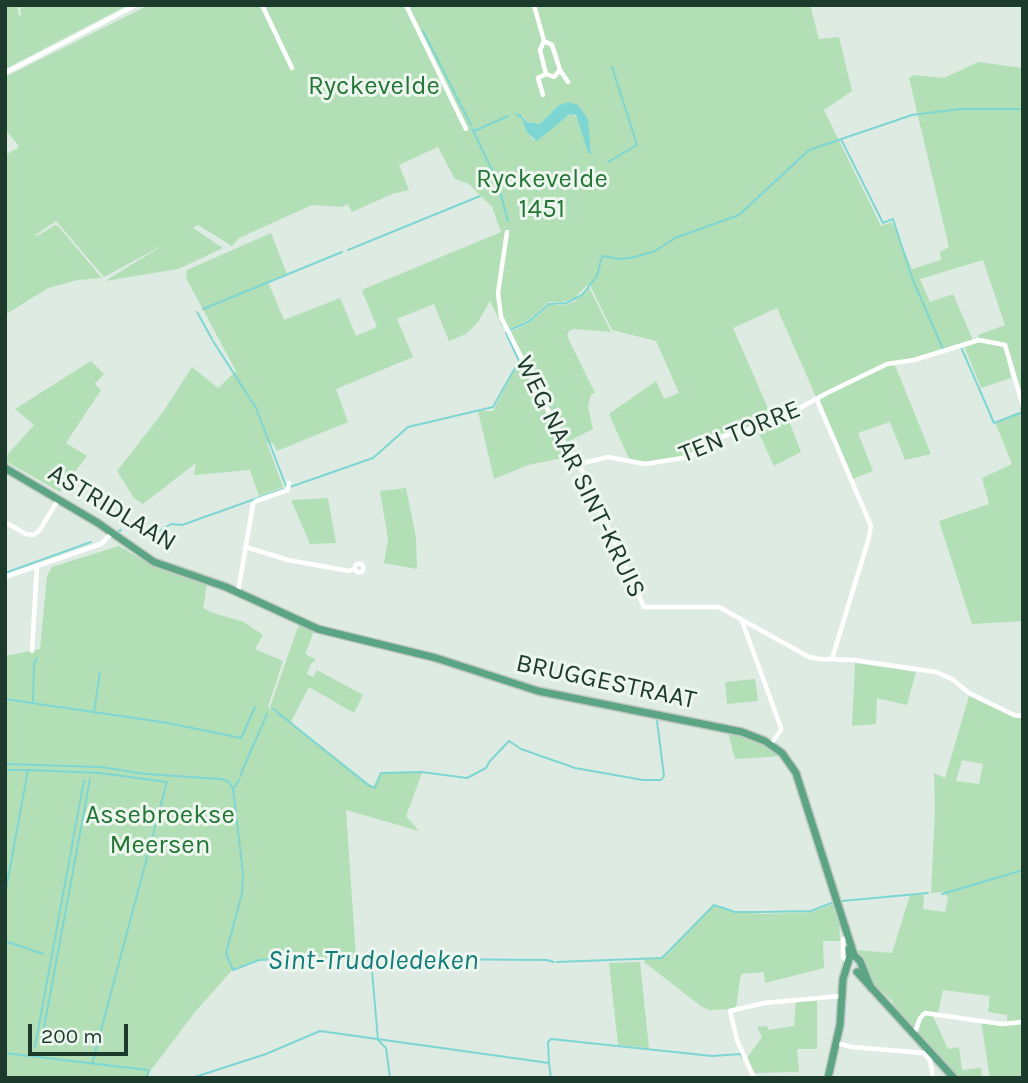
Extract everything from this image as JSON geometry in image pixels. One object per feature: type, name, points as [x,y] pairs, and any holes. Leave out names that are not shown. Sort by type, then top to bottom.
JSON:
[{"type":"main road","name":"ASTRIDLAAN","points":[[5,468],[154,562],[238,592]]},
{"type":"main road","name":"BRUGGESTRAAT","points":[[238,592],[334,635],[429,656],[538,691],[741,732],[771,744],[791,764],[800,782],[848,937],[853,965],[954,1078]]},
{"type":"main road","points":[[829,1075],[843,985],[853,965]]},
{"type":"street","points":[[5,73],[136,5]]},
{"type":"street","points":[[262,5],[292,68]]},
{"type":"street","points":[[406,5],[466,129]]},
{"type":"street","points":[[534,5],[544,41],[540,50],[546,74]]},
{"type":"street","points":[[544,41],[553,47],[560,70],[568,82]]},
{"type":"street","points":[[543,95],[538,78],[546,74],[554,77],[560,70]]},
{"type":"street","name":"WEG NAAR SINT-KRUIS","points":[[507,232],[498,293],[499,313],[568,450],[579,464],[644,607],[719,607],[809,657],[854,660],[943,674],[970,694],[1014,715],[1023,716]]},
{"type":"street","name":"TEN TORRE","points":[[579,464],[608,457],[645,464],[684,459],[697,453],[715,438],[773,421],[887,364],[914,360],[979,340],[1005,345],[1023,406]]},
{"type":"street","name":"TEN TORRE","points":[[817,400],[871,526],[832,659]]},
{"type":"street","points":[[238,592],[253,504],[289,487]]},
{"type":"street","points":[[5,522],[33,535],[39,531],[58,499]]},
{"type":"street","points":[[5,577],[97,545],[110,532]]},
{"type":"street","points":[[247,547],[288,560],[349,571],[354,569]]},
{"type":"street","points":[[32,651],[37,565]]},
{"type":"street","points":[[742,621],[780,725],[781,730],[771,744]]},
{"type":"street","points":[[754,1078],[737,1040],[730,1011],[774,1002],[842,996]]},
{"type":"street","points":[[914,1034],[920,1018],[925,1013],[1002,1024],[1023,1023]]},
{"type":"street","points":[[836,1043],[852,1047],[924,1053],[930,1060],[933,1078]]},
{"type":"green space","points":[[5,5],[17,5],[19,16],[20,5],[128,5],[5,69]]},
{"type":"green space","points":[[149,5],[810,5],[819,39],[839,37],[852,91],[824,110],[881,226],[892,222],[912,269],[941,260],[940,252],[949,247],[909,78],[914,75],[944,78],[978,62],[1023,68],[1023,404],[1004,345],[1011,378],[981,388],[964,346],[949,347],[910,361],[892,362],[817,399],[777,308],[733,328],[773,420],[717,436],[692,455],[648,463],[630,461],[609,414],[656,381],[664,399],[679,393],[656,341],[612,330],[590,285],[574,299],[549,302],[527,321],[508,330],[502,326],[490,301],[478,322],[466,334],[449,341],[434,304],[397,319],[413,357],[336,389],[348,422],[277,451],[273,443],[267,443],[283,487],[259,496],[250,470],[194,475],[196,463],[143,504],[134,498],[117,471],[163,412],[192,367],[218,388],[236,371],[186,278],[187,270],[271,233],[287,274],[268,282],[284,320],[340,298],[356,336],[377,327],[362,291],[364,289],[501,232],[492,207],[469,184],[455,179],[438,147],[399,165],[409,190],[392,194],[352,212],[348,204],[342,207],[312,205],[239,238],[232,246],[198,225],[193,228],[223,248],[178,269],[105,281],[165,244],[104,277],[56,221],[35,235],[58,226],[102,278],[78,280],[48,288],[5,315],[5,155],[18,148],[18,145],[5,129],[5,77]],"holes":[[[559,105],[578,105],[587,119],[591,153],[588,153],[578,119],[572,113],[541,138],[534,140],[527,133],[522,115],[527,122],[540,124]],[[983,260],[1005,325],[978,335],[978,338],[973,340],[953,294],[930,302],[920,279]]]},
{"type":"green space","points":[[589,287],[611,332],[574,329],[569,331],[567,336],[595,393],[591,394],[588,407],[593,429],[565,443],[571,456],[528,465],[494,479],[478,411],[493,411],[521,358],[510,332],[527,324],[551,304],[574,302]]},
{"type":"green space","points":[[91,361],[104,374],[95,384],[101,390],[66,443],[87,456],[60,492],[7,462],[8,454],[34,425],[15,409]]},
{"type":"green space","points":[[894,363],[931,454],[905,460],[890,422],[858,433],[873,471],[853,479],[819,402],[820,398]]},
{"type":"green space","points":[[1023,407],[1023,621],[972,624],[939,521],[989,504],[982,478],[1012,464],[995,422],[1021,411],[1020,408]]},
{"type":"green space","points":[[787,416],[801,452],[774,466],[756,427]]},
{"type":"green space","points":[[406,488],[416,537],[417,569],[384,563],[388,539],[380,491]]},
{"type":"green space","points":[[328,498],[336,543],[310,544],[291,500]]},
{"type":"green space","name":"Assebroekse Meersen","points":[[119,546],[155,567],[207,585],[203,608],[244,622],[263,635],[255,649],[283,661],[268,707],[286,719],[270,707],[299,624],[314,631],[305,654],[316,660],[307,674],[313,677],[317,670],[363,695],[354,713],[309,687],[291,722],[373,787],[380,773],[422,773],[406,816],[419,831],[346,810],[356,957],[259,959],[233,969],[195,1012],[145,1078],[5,1077],[5,656],[40,649],[47,576],[52,567]]},
{"type":"green space","points":[[855,663],[916,672],[907,705],[877,698],[876,724],[852,726]]},
{"type":"green space","points":[[755,679],[758,701],[727,704],[725,682]]},
{"type":"green space","points":[[969,696],[1023,719],[1023,1022],[1007,1023],[1007,1015],[988,1012],[990,996],[943,990],[938,1013],[924,1012],[916,1031],[892,1005],[893,1002],[874,984],[857,950],[892,953],[910,895],[924,895],[923,909],[945,912],[948,898],[944,892],[931,893],[934,773],[945,778]],"holes":[[[962,760],[983,764],[979,784],[956,781]]]},
{"type":"green space","points":[[728,732],[758,740],[782,756],[735,759]]},
{"type":"green space","points":[[835,903],[839,916],[840,941],[823,941],[824,968],[765,983],[764,972],[741,974],[736,1007],[710,1010],[702,1007],[644,962],[646,959],[665,957],[711,907],[716,905],[737,912],[764,914],[813,912]]},
{"type":"green space","points":[[640,962],[649,1048],[618,1045],[609,963]]},
{"type":"green space","points":[[817,998],[817,1049],[797,1049],[799,1072],[754,1073],[747,1058],[762,1037],[757,1027],[767,1026],[768,1030],[794,1026],[796,1000]]},
{"type":"green space","points":[[932,1014],[948,1049],[959,1047],[962,1070],[981,1068],[982,1078],[960,1078],[918,1033],[923,1015]]},
{"type":"green space","points":[[981,1021],[1023,1023],[1023,1078],[990,1078]]},
{"type":"water","points":[[569,102],[578,105],[588,119],[591,154],[588,153],[576,115],[570,114],[537,141],[527,133],[522,119],[513,113],[520,114],[527,122],[540,124],[559,105]]},
{"type":"waterway","points":[[423,31],[471,125]]},
{"type":"waterway","points":[[608,162],[637,145],[612,67]]},
{"type":"waterway","points":[[510,330],[528,322],[549,304],[566,303],[582,295],[597,276],[602,256],[620,259],[635,257],[655,251],[675,238],[739,215],[809,150],[912,115],[961,109],[1023,109]]},
{"type":"waterway","points":[[474,131],[508,116]]},
{"type":"waterway","points":[[472,128],[497,181],[508,221]]},
{"type":"waterway","points":[[841,139],[883,223],[893,219],[912,278],[943,349]]},
{"type":"waterway","points":[[348,250],[480,196]]},
{"type":"waterway","points":[[203,309],[342,252]]},
{"type":"waterway","points":[[197,312],[212,339]]},
{"type":"waterway","name":"Sint-Trudoledeken","points":[[290,487],[373,458],[408,427],[493,407],[519,361],[506,333]]},
{"type":"waterway","points":[[213,341],[256,408],[286,486]]},
{"type":"waterway","points":[[961,347],[994,423],[1023,412]]},
{"type":"waterway","name":"Sint-Trudoledeken","points":[[139,533],[152,535],[171,524],[182,525],[283,489]]},
{"type":"waterway","name":"Sint-Trudoledeken","points":[[5,573],[91,542]]},
{"type":"waterway","points":[[33,701],[34,663],[37,658]]},
{"type":"waterway","points":[[94,712],[100,672]]},
{"type":"waterway","points":[[5,699],[168,723],[241,738],[255,707]]},
{"type":"waterway","points":[[272,708],[375,788],[381,773],[422,772],[467,778],[486,768],[509,741],[521,749],[575,768],[643,780],[661,780],[664,776],[657,721]]},
{"type":"waterway","points":[[240,776],[267,714]]},
{"type":"waterway","name":"Sint-Trudoledeken","points":[[5,764],[101,767],[228,781],[233,789],[243,873],[242,893],[226,953],[233,970],[259,960],[294,958],[554,962]]},
{"type":"waterway","points":[[5,770],[28,770],[5,895]]},
{"type":"waterway","points":[[28,770],[100,773],[167,782],[92,1064]]},
{"type":"waterway","points":[[41,1044],[90,779]]},
{"type":"waterway","points":[[35,1047],[84,780]]},
{"type":"waterway","points":[[234,788],[239,780]]},
{"type":"waterway","name":"Sint-Trudoledeken","points":[[942,894],[1023,870]]},
{"type":"waterway","name":"Sint-Trudoledeken","points":[[842,901],[928,893]]},
{"type":"waterway","name":"Sint-Trudoledeken","points":[[557,962],[662,958],[714,905],[735,912],[811,911],[834,902]]},
{"type":"waterway","points":[[5,941],[43,954]]},
{"type":"waterway","points":[[367,959],[372,971],[378,1040],[386,1048],[390,1078]]},
{"type":"waterway","points":[[192,1078],[266,1054],[320,1031],[549,1063],[551,1078]]},
{"type":"waterway","points":[[549,1063],[548,1042],[551,1039],[712,1056],[741,1054],[742,1057]]},
{"type":"waterway","points":[[5,1053],[147,1070]]},
{"type":"waterway","points":[[146,1078],[149,1071]]},
{"type":"park label","name":"Ryckevelde","points":[[374,87]]},
{"type":"park label","name":"Ryckevelde 1451","points":[[542,195]]}]
